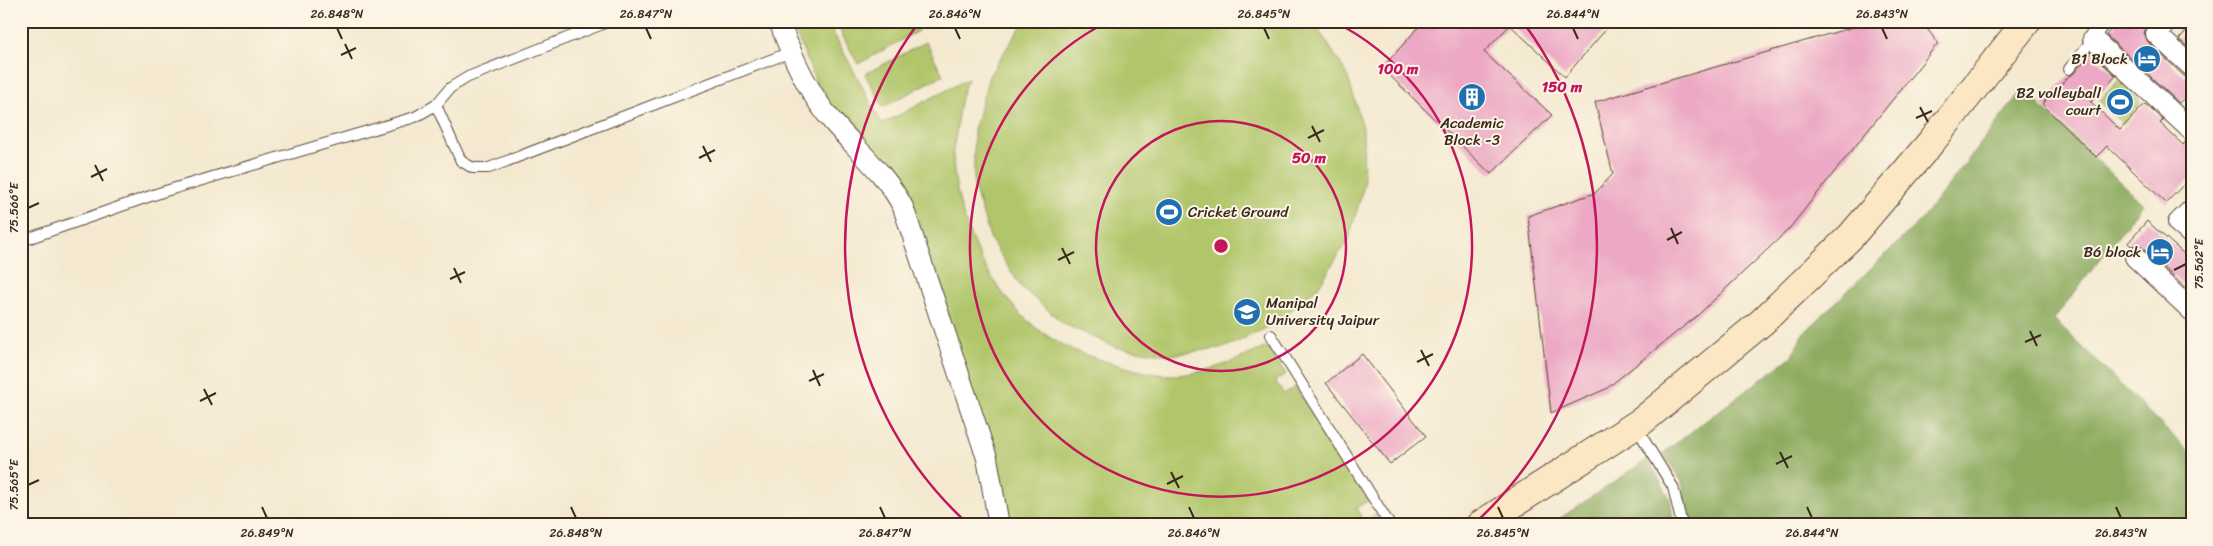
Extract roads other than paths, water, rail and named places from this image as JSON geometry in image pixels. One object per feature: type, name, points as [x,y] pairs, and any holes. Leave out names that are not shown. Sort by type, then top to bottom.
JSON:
[{"type":"street","points":[[779,21],[791,52],[815,98],[833,122],[880,171],[894,190],[903,208],[986,458],[999,525]]},
{"type":"street","points":[[1480,525],[1635,425],[1698,377],[1762,322],[1851,236],[1932,141],[2027,21]]},
{"type":"street","points":[[2168,21],[2156,34],[2192,67]]},
{"type":"street","points":[[2093,39],[2192,131]]},
{"type":"street","points":[[2192,209],[2178,223],[2192,235]]},
{"type":"street","points":[[2135,257],[2192,311]]},
{"type":"lane","points":[[21,241],[162,192],[415,116],[436,105],[450,88],[468,77],[610,21]]},
{"type":"lane","points":[[2070,69],[2107,21]]},
{"type":"lane","points":[[436,105],[460,161],[473,168],[488,168],[791,52]]},
{"type":"lane","points":[[1271,335],[1390,525]]},
{"type":"lane","points":[[1635,425],[1673,487],[1682,525]]},
{"type":"place","name":"B1 Block","points":[[2147,59]]},
{"type":"place","name":"Academic Block -3","points":[[1472,97]]},
{"type":"place","name":"B2 volleyball court","points":[[2120,102]]},
{"type":"place","name":"Cricket Ground","points":[[1169,212]]},
{"type":"place","name":"B6 block","points":[[2160,252]]},
{"type":"place","name":"Manipal University Jaipur","points":[[1247,312]]}]
